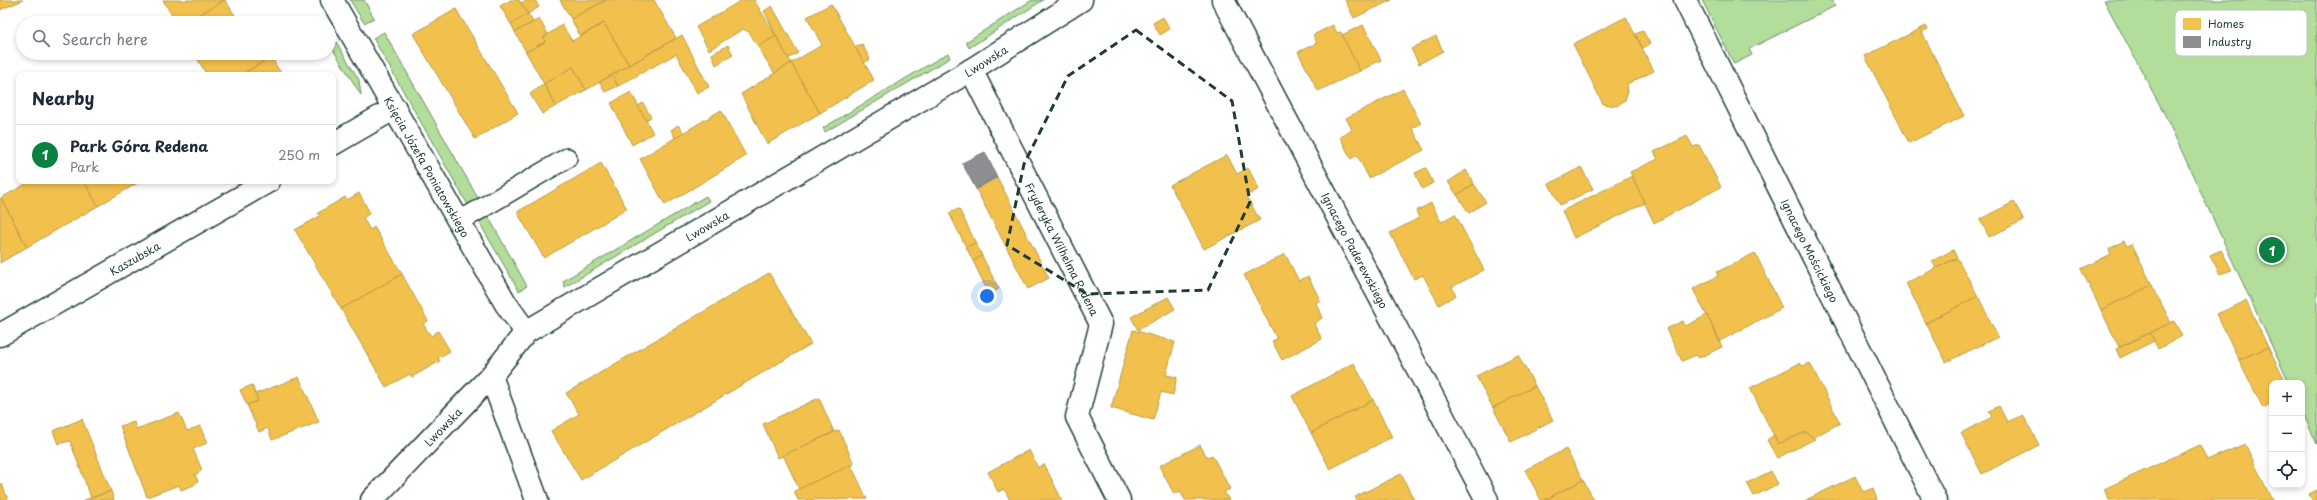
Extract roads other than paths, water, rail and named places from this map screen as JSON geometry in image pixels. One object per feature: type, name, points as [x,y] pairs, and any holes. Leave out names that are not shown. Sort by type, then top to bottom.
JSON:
[{"type":"street","name":"Księcia Józefa Poniatowskiego","points":[[332,0],[460,221],[506,304],[526,332]]},
{"type":"street","name":"Lwowska","points":[[372,500],[491,376],[526,332],[970,70],[1081,0]]},
{"type":"street","name":"Ignacego Paderewskiego","points":[[1223,0],[1487,500]]},
{"type":"street","name":"Ignacego Mościckiego","points":[[1685,0],[1935,500]]},
{"type":"street","name":"Fryderyka Wilhelma Redena","points":[[970,70],[1101,324],[1077,417],[1119,500]]},
{"type":"street","points":[[336,142],[395,108]]},
{"type":"street","name":"Kaszubska","points":[[0,335],[264,184]]},
{"type":"street","points":[[491,376],[537,500]]},
{"type":"lane","points":[[460,221],[567,158]]},
{"type":"place","name":"Park Góra Redena","points":[[2272,250]]}]
